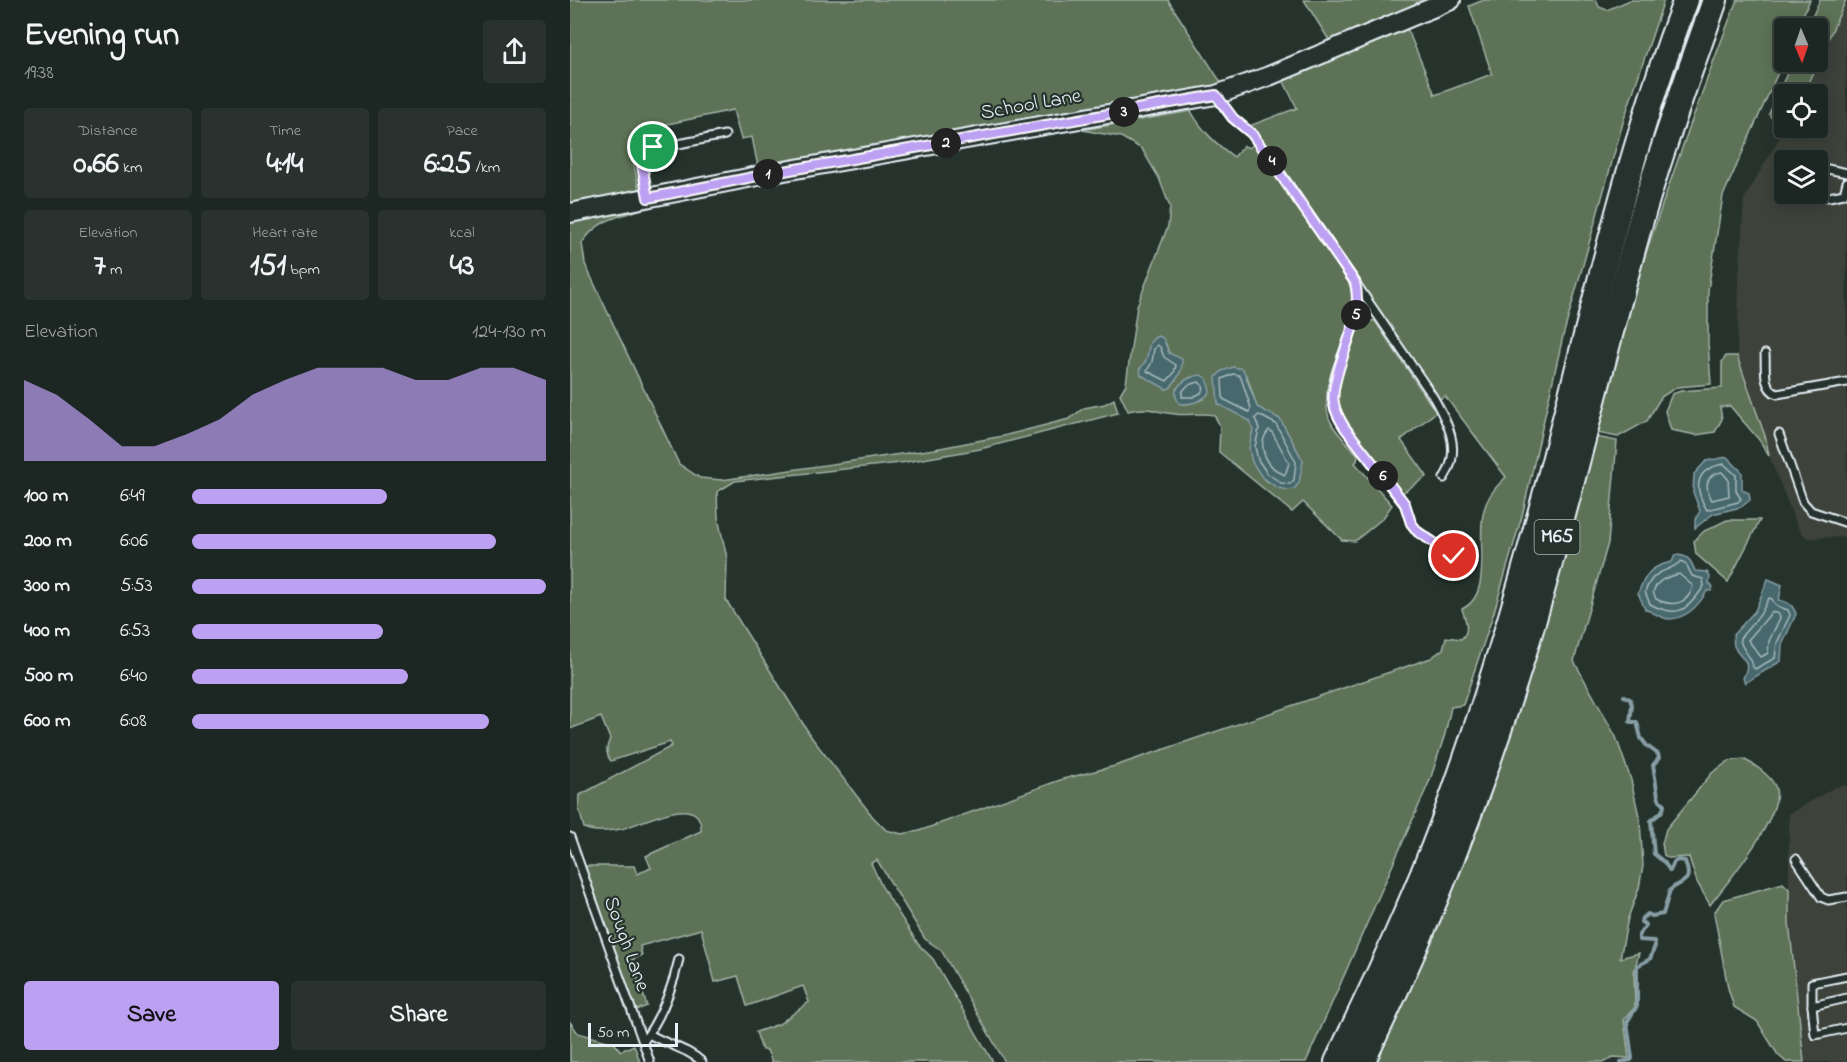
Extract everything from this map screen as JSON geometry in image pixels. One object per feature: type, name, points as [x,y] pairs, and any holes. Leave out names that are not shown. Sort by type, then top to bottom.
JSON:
[{"type":"highway","name":"M65","points":[[1336,1062],[1408,908],[1475,734],[1504,642],[1540,513],[1593,301],[1640,130],[1686,0]]},
{"type":"highway","name":"M65","points":[[1362,1062],[1392,1001],[1431,910],[1467,821],[1499,731],[1562,519],[1644,212],[1670,128],[1715,0]]},
{"type":"main road","name":"School Lane","points":[[570,213],[773,173],[1216,95],[1239,88],[1451,0]]},
{"type":"lane","points":[[1216,95],[1233,118],[1252,134],[1407,356],[1449,424],[1452,445],[1451,467],[1444,478]]},
{"type":"lane","points":[[648,198],[641,159],[647,150],[724,135]]},
{"type":"lane","points":[[1828,169],[1847,173]]},
{"type":"lane","points":[[1828,197],[1844,194],[1847,182]]},
{"type":"lane","points":[[1355,282],[1358,302],[1356,318],[1334,388],[1333,402],[1337,414],[1345,428],[1405,504],[1411,523],[1418,532],[1454,556]]},
{"type":"lane","points":[[1765,354],[1767,385],[1772,392],[1777,394],[1847,382]]},
{"type":"lane","points":[[1779,434],[1803,502],[1811,511],[1847,523]]},
{"type":"lane","name":"Sough Lane","points":[[570,837],[650,1062]]},
{"type":"lane","points":[[1796,859],[1821,897],[1828,900],[1847,897]]},
{"type":"lane","points":[[643,1042],[668,1000],[679,959]]},
{"type":"lane","points":[[1847,976],[1812,983],[1815,1035],[1847,1028]]},
{"type":"lane","points":[[1812,1006],[1847,998]]},
{"type":"lane","points":[[649,1034],[662,1042],[687,1050],[702,1062]]},
{"type":"shaded area","points":[[1846,0],[1847,537],[1807,538],[1798,528],[1769,456],[1766,439],[1737,356],[1744,199],[1779,138],[1828,138],[1828,84],[1808,84],[1813,72],[1828,72],[1828,39]]},
{"type":"shaded area","points":[[1847,785],[1847,1062],[1804,1062],[1789,922],[1789,814],[1835,787]]},
{"type":"green space","points":[[570,0],[1168,0],[1222,84],[1198,92],[758,167],[752,137],[741,139],[733,110],[635,131],[638,146],[631,149],[639,190],[570,203]]},
{"type":"green space","points":[[1304,0],[1426,0],[1329,40]]},
{"type":"green space","points":[[1484,0],[1596,0],[1599,7],[1607,10],[1630,0],[1664,0],[1624,119],[1563,336],[1522,516],[1494,612],[1463,705],[1451,707],[1430,780],[1306,1062],[1005,1062],[941,950],[925,939],[877,860],[871,863],[882,887],[918,944],[933,959],[993,1062],[772,1062],[767,1050],[762,1050],[756,1032],[779,1024],[809,1002],[803,986],[747,1006],[738,976],[715,982],[701,929],[640,946],[642,955],[632,960],[647,1006],[634,1011],[584,866],[634,866],[637,874],[651,868],[646,856],[701,831],[699,819],[692,812],[682,811],[655,817],[621,829],[593,831],[584,828],[579,809],[580,795],[672,746],[670,742],[611,761],[607,750],[610,739],[601,717],[570,729],[570,222],[645,208],[610,219],[595,228],[582,243],[585,264],[679,464],[700,478],[722,480],[935,449],[1003,436],[1069,419],[1084,408],[1105,404],[1114,399],[1118,413],[980,449],[900,463],[735,481],[717,492],[718,518],[727,558],[726,600],[812,738],[873,817],[886,830],[902,834],[919,831],[1063,779],[1115,766],[1431,658],[1443,649],[1446,637],[1461,639],[1464,636],[1466,625],[1462,609],[1472,601],[1481,577],[1483,516],[1486,504],[1497,486],[1506,477],[1445,396],[1439,400],[1249,126],[1297,108],[1283,80],[1407,28],[1435,95],[1492,74],[1469,6]]},
{"type":"green space","points":[[1737,0],[1810,0],[1802,18],[1774,18],[1774,72],[1778,72],[1723,196],[1708,290],[1711,384],[1677,387],[1661,397],[1647,421],[1618,437],[1597,433],[1629,305],[1708,75]]},
{"type":"green space","points":[[1820,0],[1846,0],[1828,39],[1828,18],[1812,18]]},
{"type":"green space","points":[[1788,72],[1813,72],[1808,84],[1782,84]]},
{"type":"green space","points":[[1774,103],[1774,122],[1769,114]]},
{"type":"green space","points":[[1191,111],[1210,137],[1234,157],[1244,146],[1249,148],[1254,144],[1349,283],[1352,300],[1351,317],[1329,384],[1327,401],[1329,418],[1338,433],[1358,455],[1355,463],[1392,505],[1383,518],[1355,541],[1342,540],[1303,502],[1292,512],[1219,452],[1220,426],[1214,415],[1168,413],[1147,409],[1128,411],[1120,394],[1126,384],[1137,306],[1168,226],[1170,207],[1159,178],[1142,149],[1121,137],[1082,130]],"holes":[[[1166,344],[1169,353],[1175,357],[1179,375],[1170,388],[1166,389],[1140,369]],[[1247,376],[1257,407],[1280,419],[1303,461],[1287,490],[1273,485],[1262,476],[1254,453],[1253,430],[1250,421],[1238,413]],[[1191,377],[1204,399],[1188,404],[1176,389]]]},
{"type":"green space","points":[[1363,320],[1375,321],[1436,412],[1401,440],[1427,476],[1401,494],[1342,419],[1339,408],[1339,382],[1342,369]]},
{"type":"green space","points":[[1726,356],[1737,356],[1766,439],[1769,456],[1760,441],[1730,406],[1720,407],[1722,419],[1715,432],[1696,435],[1671,430],[1665,411],[1672,394],[1681,391],[1722,388],[1722,362]]},
{"type":"green space","points":[[1596,437],[1617,441],[1608,543],[1574,661],[1616,737],[1631,780],[1640,821],[1643,866],[1639,888],[1628,918],[1620,958],[1639,953],[1634,972],[1635,1007],[1624,1020],[1629,1058],[1613,1057],[1604,1062],[1376,1062],[1446,905],[1488,802],[1561,569]]},
{"type":"green space","points":[[1727,520],[1760,520],[1728,582],[1696,554],[1694,541],[1704,531]]},
{"type":"green space","points":[[1743,759],[1757,767],[1769,778],[1775,786],[1776,798],[1764,830],[1710,905],[1697,882],[1689,857],[1668,858],[1664,855],[1662,844],[1666,829],[1712,773],[1729,761]]},
{"type":"green space","points":[[1783,883],[1789,889],[1789,922],[1804,1062],[1786,1062],[1778,1055],[1757,1021],[1734,1007],[1728,988],[1714,913],[1723,900]]},
{"type":"green space","points":[[570,1022],[578,1033],[614,1043],[621,1051],[634,1045],[640,1062],[570,1062]]},
{"type":"water","points":[[1158,336],[1163,338],[1169,353],[1182,359],[1179,375],[1170,388],[1166,389],[1141,375],[1140,369],[1146,361],[1150,343]]},
{"type":"water","points":[[1233,367],[1243,369],[1257,407],[1280,419],[1303,461],[1299,483],[1294,489],[1278,488],[1262,477],[1252,462],[1249,448],[1253,430],[1250,421],[1218,404],[1216,377],[1222,371]]},
{"type":"water","points":[[1201,375],[1207,379],[1210,392],[1196,402],[1180,404],[1177,399],[1177,389],[1184,381]]},
{"type":"water","points":[[1727,457],[1742,472],[1742,490],[1749,493],[1750,500],[1741,507],[1713,514],[1695,528],[1695,520],[1700,511],[1693,492],[1694,474],[1706,461]]},
{"type":"water","points":[[1675,555],[1688,559],[1695,571],[1707,572],[1710,577],[1709,583],[1713,587],[1687,614],[1668,619],[1645,609],[1638,593],[1650,571],[1672,562]]},
{"type":"water","points":[[1768,579],[1782,585],[1779,600],[1790,604],[1796,614],[1782,645],[1781,661],[1745,683],[1743,678],[1747,666],[1734,646],[1733,635],[1755,611]]},
{"type":"waterway","points":[[1621,1062],[1632,1058],[1627,1022],[1637,1006],[1637,966],[1650,959],[1655,946],[1654,941],[1639,940],[1639,935],[1646,925],[1641,922],[1642,918],[1648,914],[1652,916],[1663,914],[1670,890],[1685,880],[1688,874],[1685,861],[1674,862],[1670,871],[1654,854],[1651,821],[1664,806],[1658,796],[1653,765],[1659,758],[1658,754],[1641,738],[1637,722],[1630,722],[1632,705],[1630,699],[1624,696]]},
{"type":"route","points":[[653,147],[647,150],[641,159],[648,198],[773,173],[1216,95],[1233,118],[1252,134],[1355,282],[1358,302],[1356,318],[1334,388],[1333,402],[1337,414],[1345,428],[1405,504],[1411,523],[1418,532],[1454,556]]}]
